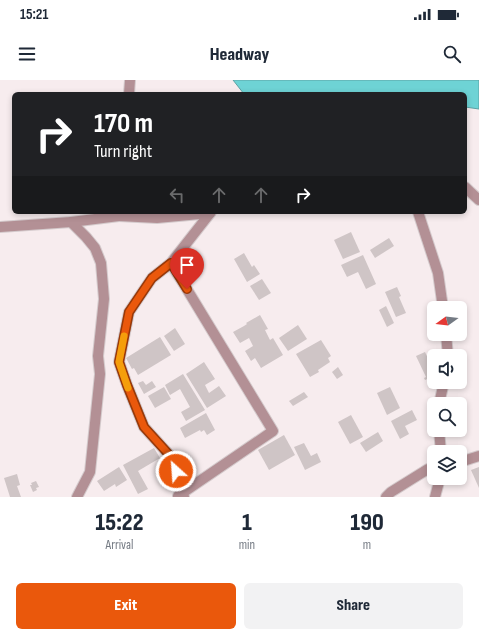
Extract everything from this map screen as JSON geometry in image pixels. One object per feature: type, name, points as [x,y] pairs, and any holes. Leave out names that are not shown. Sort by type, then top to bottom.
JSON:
[{"type":"street","points":[[129,92],[130,80]]},
{"type":"street","points":[[467,189],[479,200]]},
{"type":"street","points":[[0,226],[71,222],[119,214],[158,218],[193,214]]},
{"type":"street","points":[[171,263],[273,431],[181,496],[174,460],[144,427],[119,362],[129,312],[152,278],[171,263],[209,214]]},
{"type":"street","points":[[419,214],[438,272],[442,301]]},
{"type":"street","points":[[71,222],[95,248],[101,263],[104,299],[98,356],[100,374],[90,472],[77,497]]},
{"type":"street","points":[[467,460],[479,456]]},
{"type":"street","points":[[386,497],[391,492],[427,470]]},
{"type":"street","points":[[436,497],[439,485]]},
{"type":"water","points":[[233,80],[479,80],[479,109],[467,107],[467,92],[242,92]]},
{"type":"building","points":[[351,232],[360,252],[343,259],[334,240]]},
{"type":"building","points":[[389,238],[394,246],[375,258],[370,250]]},
{"type":"building","points":[[244,253],[252,267],[254,265],[260,274],[247,282],[234,259]]},
{"type":"building","points":[[363,255],[376,284],[366,289],[358,272],[347,277],[341,265]]},
{"type":"building","points":[[262,279],[271,293],[259,300],[250,286]]},
{"type":"building","points":[[397,287],[401,296],[399,297],[406,313],[396,317],[385,292]]},
{"type":"building","points":[[386,306],[394,323],[387,327],[379,310]]},
{"type":"building","points":[[260,315],[268,329],[265,330],[270,340],[273,338],[283,355],[261,368],[255,358],[251,361],[245,351],[253,346],[249,338],[240,343],[233,332]]},
{"type":"building","points":[[298,325],[307,339],[288,351],[279,338]]},
{"type":"building","points":[[175,328],[185,344],[174,351],[164,336]]},
{"type":"building","points":[[160,337],[171,355],[138,375],[134,368],[132,369],[126,358]]},
{"type":"building","points":[[321,340],[331,356],[328,358],[330,362],[318,370],[319,372],[310,377],[296,354]]},
{"type":"building","points":[[425,352],[427,356],[427,379],[425,380],[424,378],[426,377],[416,356]]},
{"type":"building","points":[[204,362],[215,379],[205,385],[209,393],[219,386],[226,396],[207,408],[186,374]]},
{"type":"building","points":[[338,367],[343,375],[337,379],[332,372]]},
{"type":"building","points":[[183,374],[205,410],[186,421],[181,412],[190,407],[180,389],[170,395],[165,385]]},
{"type":"building","points":[[143,381],[146,385],[152,381],[156,387],[144,394],[138,383]]},
{"type":"building","points":[[164,387],[171,399],[155,408],[148,396]]},
{"type":"building","points":[[390,387],[400,408],[387,415],[377,393]]},
{"type":"building","points":[[304,392],[308,397],[293,406],[289,401]]},
{"type":"building","points":[[412,410],[417,420],[405,426],[409,434],[400,439],[391,421]]},
{"type":"building","points":[[206,413],[215,430],[207,435],[204,430],[201,432],[200,430],[185,438],[180,428]]},
{"type":"building","points":[[351,415],[363,437],[350,444],[338,422]]},
{"type":"building","points":[[378,432],[383,441],[366,452],[360,443]]},
{"type":"building","points":[[284,435],[295,455],[269,470],[258,450]]},
{"type":"building","points":[[304,443],[311,456],[317,453],[321,462],[305,470],[294,447]]},
{"type":"building","points":[[154,448],[160,458],[138,471],[148,489],[138,494],[123,465]]},
{"type":"building","points":[[119,467],[127,480],[116,487],[115,484],[104,491],[97,481]]},
{"type":"building","points":[[479,467],[479,488],[471,470]]},
{"type":"building","points":[[17,474],[20,485],[17,486],[21,497],[10,497],[4,478]]},
{"type":"building","points":[[36,481],[39,487],[33,492],[30,485]]},
{"type":"slow traffic","points":[[124,336],[119,362],[128,388]]},
{"type":"route","points":[[176,471],[174,460],[144,427],[119,362],[129,312],[152,278],[171,263],[187,289]]}]
